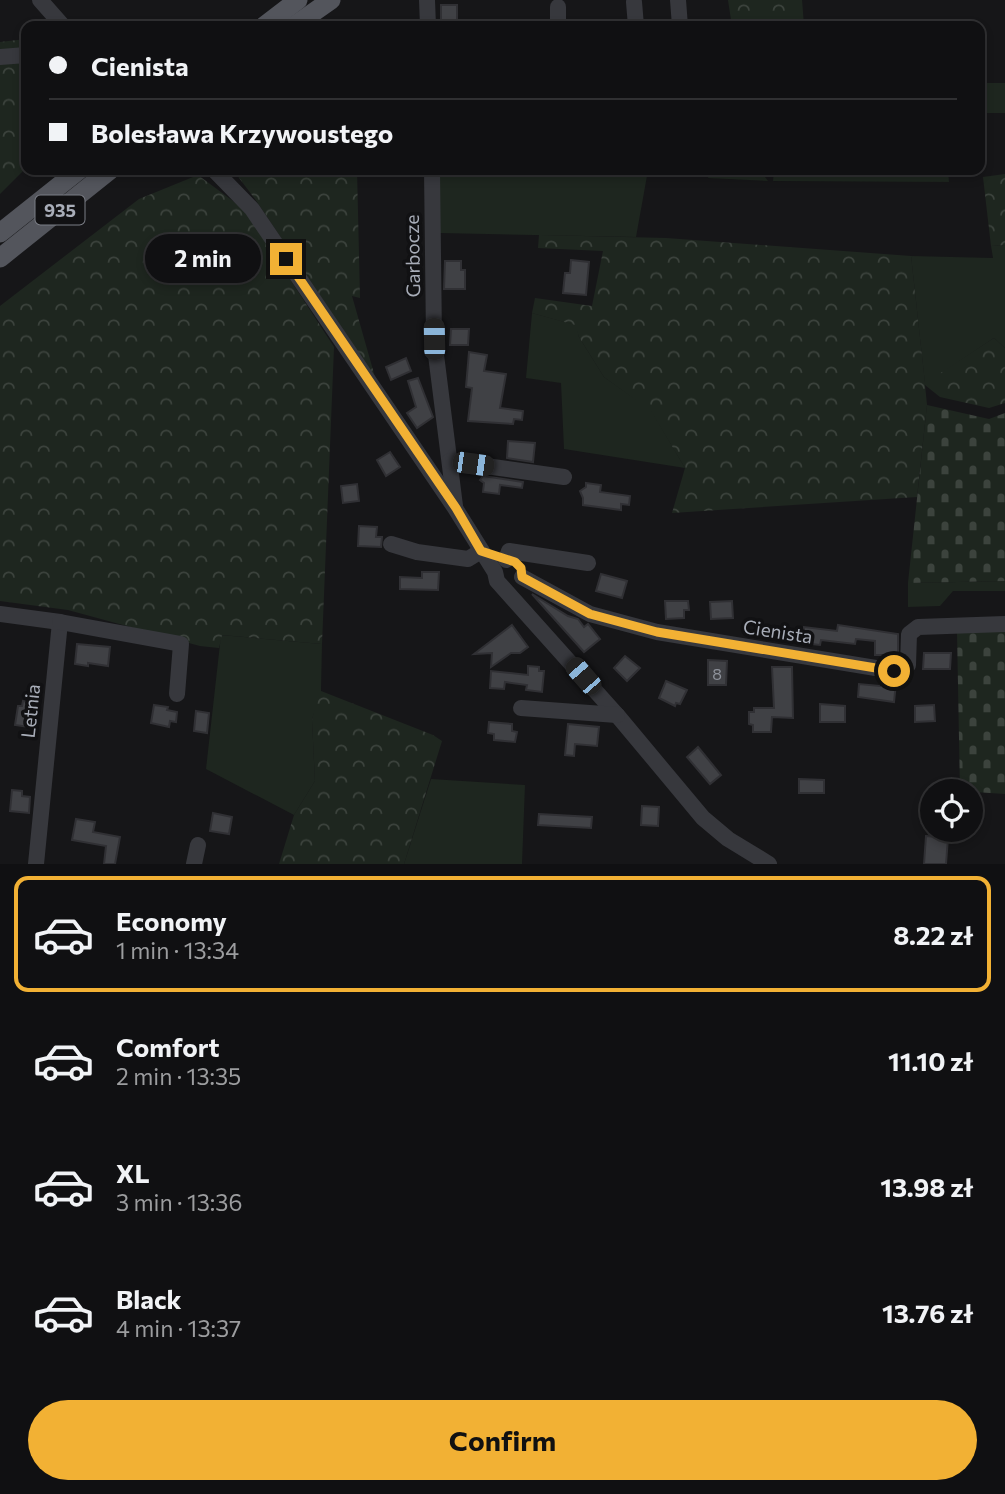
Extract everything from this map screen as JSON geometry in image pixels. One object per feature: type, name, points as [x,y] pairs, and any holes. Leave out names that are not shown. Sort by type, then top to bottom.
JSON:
[{"type":"main road","points":[[271,21],[298,0]]},
{"type":"main road","points":[[301,21],[331,0]]},
{"type":"main road","name":"935","points":[[0,233],[73,175]]},
{"type":"main road","name":"935","points":[[0,258],[104,175]]},
{"type":"street","points":[[40,0],[59,21]]},
{"type":"street","points":[[427,0],[428,21]]},
{"type":"street","points":[[678,0],[680,21]]},
{"type":"street","points":[[634,2],[636,21]]},
{"type":"street","points":[[558,7],[558,21]]},
{"type":"street","points":[[0,57],[21,55]]},
{"type":"street","points":[[219,175],[252,209],[456,508],[481,551],[509,576],[532,618],[703,818],[728,839],[769,864]]},
{"type":"street","name":"Garbocze","points":[[432,175],[434,339],[456,508]]},
{"type":"street","points":[[450,461],[564,477]]},
{"type":"street","points":[[391,544],[417,552],[468,559],[481,551]]},
{"type":"street","points":[[509,576],[509,551],[588,563]]},
{"type":"street","name":"Cienista","points":[[509,576],[590,614],[646,629],[894,671],[904,670],[908,665],[909,634],[918,628],[1005,624]]},
{"type":"street","points":[[0,614],[181,644],[177,694]]},
{"type":"street","name":"Letnia","points":[[36,864],[60,622]]},
{"type":"street","points":[[522,708],[617,715]]},
{"type":"street","points":[[194,864],[198,845]]},
{"type":"green space","points":[[728,0],[802,0],[804,21],[731,21]]},
{"type":"green space","points":[[21,40],[21,173],[0,194],[0,42]]},
{"type":"green space","points":[[985,83],[1005,83],[1005,113],[985,113]]},
{"type":"green space","points":[[1005,174],[1005,245],[991,246],[983,177]]},
{"type":"green space","points":[[198,175],[245,210],[334,347],[322,644],[222,635],[219,648],[200,646],[68,610],[0,601],[0,306],[139,199]]},
{"type":"green space","points":[[237,175],[357,175],[360,298],[352,296],[375,377]]},
{"type":"green space","points":[[438,175],[647,176],[636,237],[439,233]]},
{"type":"green space","points":[[709,175],[764,175],[768,181],[708,178]]},
{"type":"green space","points":[[774,175],[948,175],[949,182],[773,181]]},
{"type":"green space","points":[[539,235],[666,238],[911,256],[925,383],[994,338],[1005,348],[1005,403],[989,408],[940,397],[925,385],[927,405],[917,497],[672,513],[685,468],[651,411],[604,377],[579,337],[575,325],[532,313],[535,298],[592,306],[603,251],[538,248]]},
{"type":"green space","points":[[1005,245],[1005,348],[994,338],[925,384],[911,256],[993,258],[991,246]]},
{"type":"green space","points":[[532,313],[576,325],[579,337],[604,377],[651,410],[685,468],[564,449],[561,383],[526,378]]},
{"type":"green space","points":[[927,405],[989,419],[1005,413],[1005,581],[908,583]]},
{"type":"green space","points":[[1005,581],[1005,591],[953,591],[940,606],[908,607],[908,583]]},
{"type":"green space","points":[[1005,629],[1005,794],[983,793],[983,779],[960,779],[957,631]]},
{"type":"green space","points":[[221,635],[322,644],[321,691],[312,720],[315,781],[294,815],[206,769]]},
{"type":"green space","points":[[321,683],[321,691],[433,735],[442,741],[404,864],[279,864],[294,815],[315,781],[312,720]]},
{"type":"green space","points":[[431,779],[525,785],[522,864],[404,864]]},
{"type":"building","points":[[441,5],[457,5],[457,21],[441,21]]},
{"type":"building","points":[[571,260],[589,262],[586,295],[563,293],[565,273],[570,273]]},
{"type":"building","points":[[445,261],[461,261],[461,270],[465,270],[465,289],[444,289]]},
{"type":"building","points":[[451,329],[469,329],[468,345],[450,345]]},
{"type":"building","points":[[469,352],[487,355],[484,371],[506,374],[500,408],[523,411],[522,420],[514,419],[513,424],[468,421],[472,388],[466,387]]},
{"type":"building","points":[[406,358],[411,371],[391,380],[386,367]]},
{"type":"building","points":[[418,378],[433,417],[417,428],[407,413],[416,407],[408,381]]},
{"type":"building","points":[[508,441],[535,443],[533,462],[507,458]]},
{"type":"building","points":[[390,452],[400,467],[386,476],[377,460]]},
{"type":"building","points":[[483,476],[523,482],[522,488],[500,485],[499,494],[483,492],[484,483],[480,480]]},
{"type":"building","points":[[586,483],[601,485],[600,492],[630,496],[629,505],[621,504],[621,510],[583,505],[580,491],[586,487]]},
{"type":"building","points":[[357,484],[359,501],[343,503],[341,486]]},
{"type":"building","points":[[359,526],[377,527],[376,537],[382,537],[381,547],[358,546]]},
{"type":"building","points":[[422,572],[439,572],[438,590],[400,589],[400,577],[422,578]]},
{"type":"building","points":[[601,574],[627,581],[622,598],[596,591]]},
{"type":"building","points":[[532,594],[568,616],[578,619],[584,627],[588,624],[600,639],[584,652]]},
{"type":"building","points":[[665,601],[688,601],[689,610],[684,610],[684,618],[666,619]]},
{"type":"building","points":[[732,601],[733,618],[711,619],[710,602]]},
{"type":"building","points":[[512,625],[528,647],[520,653],[511,653],[491,667],[492,653],[474,654]]},
{"type":"building","points":[[838,625],[898,634],[898,655],[875,655],[875,641],[856,639],[855,644],[821,640],[820,645],[803,643],[804,627],[837,631]]},
{"type":"building","points":[[77,644],[110,647],[108,666],[75,664]]},
{"type":"building","points":[[924,653],[951,653],[950,669],[923,669]]},
{"type":"building","points":[[625,656],[640,668],[627,681],[614,668]]},
{"type":"building","points":[[708,660],[727,661],[726,685],[708,685]]},
{"type":"building","points":[[528,666],[539,667],[539,671],[544,671],[542,692],[526,690],[527,685],[505,682],[504,689],[490,688],[491,671],[528,675]]},
{"type":"building","points":[[772,667],[792,667],[793,718],[772,717],[771,732],[753,732],[753,725],[749,724],[749,712],[754,712],[754,708],[774,708]]},
{"type":"building","points":[[881,680],[896,683],[894,702],[858,697],[859,684],[880,686]]},
{"type":"building","points":[[666,681],[687,690],[680,704],[676,703],[675,706],[659,698]]},
{"type":"building","points":[[23,701],[34,703],[34,708],[38,709],[36,728],[15,725],[18,706],[22,706]]},
{"type":"building","points":[[820,704],[845,706],[845,722],[820,722]]},
{"type":"building","points":[[154,705],[168,707],[167,710],[177,712],[176,722],[170,721],[169,727],[151,723]]},
{"type":"building","points":[[934,705],[935,721],[915,722],[915,706]]},
{"type":"building","points":[[196,711],[209,713],[207,733],[194,731]]},
{"type":"building","points":[[489,722],[512,724],[512,731],[517,732],[515,742],[494,740],[494,734],[488,733]]},
{"type":"building","points":[[568,724],[599,727],[597,746],[575,744],[574,756],[565,755]]},
{"type":"building","points":[[698,747],[721,775],[710,784],[687,757]]},
{"type":"building","points":[[799,779],[824,780],[824,793],[799,793]]},
{"type":"building","points":[[12,790],[22,791],[22,796],[30,797],[29,813],[10,811]]},
{"type":"building","points":[[642,806],[659,807],[658,826],[641,825]]},
{"type":"building","points":[[213,813],[232,817],[229,834],[210,831]]},
{"type":"building","points":[[539,814],[592,817],[591,828],[538,825]]},
{"type":"building","points":[[76,819],[95,822],[93,832],[120,837],[115,864],[104,864],[106,846],[72,840]]},
{"type":"building","points":[[926,842],[948,842],[946,864],[924,864]]},
{"type":"route","points":[[286,259],[456,508],[481,551],[491,552],[515,562],[521,568],[522,577],[590,614],[612,621],[744,648],[894,671]]}]
